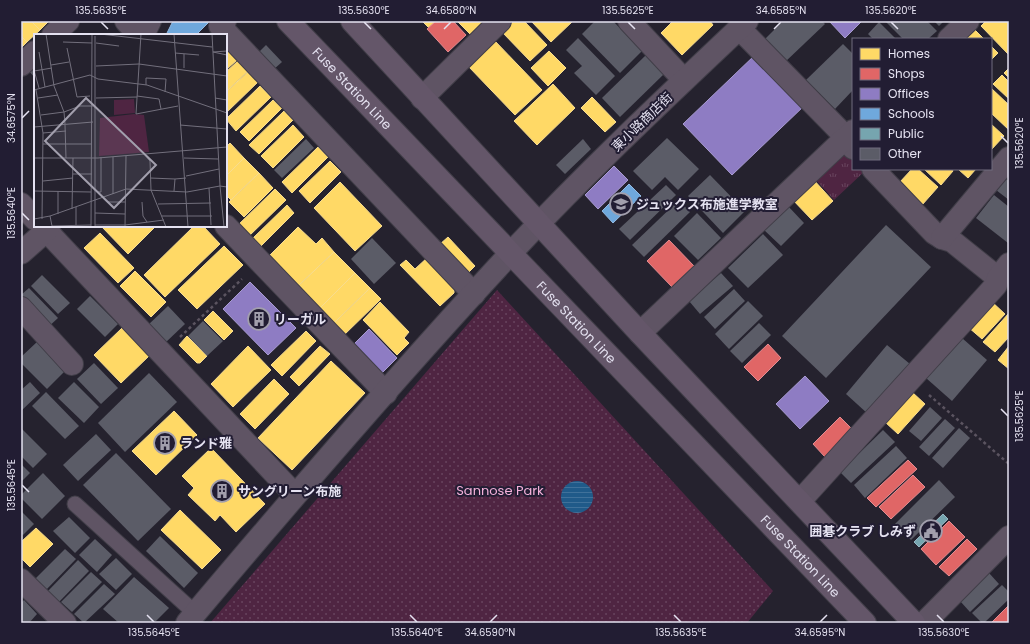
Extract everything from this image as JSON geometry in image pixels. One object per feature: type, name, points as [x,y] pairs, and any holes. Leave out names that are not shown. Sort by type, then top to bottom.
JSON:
[{"type":"main road","name":"Fuse Station Line","points":[[288,21],[504,261],[865,623]]},
{"type":"main road","points":[[352,21],[640,333],[914,623]]},
{"type":"street","points":[[54,34],[68,21]]},
{"type":"street","points":[[126,21],[138,34]]},
{"type":"street","points":[[144,34],[150,21]]},
{"type":"street","points":[[225,21],[220,26],[474,294]]},
{"type":"street","points":[[422,98],[500,21]]},
{"type":"street","points":[[629,21],[684,80]]},
{"type":"street","points":[[950,38],[968,21]]},
{"type":"street","points":[[640,333],[850,139],[838,129],[743,25]]},
{"type":"street","name":"東小路商店街","points":[[191,618],[295,495],[504,261],[539,224],[684,80],[743,25]]},
{"type":"street","points":[[21,65],[34,53]]},
{"type":"street","points":[[942,238],[1009,158]]},
{"type":"street","points":[[800,502],[910,379],[1003,281],[952,241],[942,238],[934,233],[874,170]]},
{"type":"street","points":[[21,204],[34,216]]},
{"type":"street","points":[[21,253],[41,227]]},
{"type":"street","points":[[45,227],[295,495]]},
{"type":"street","points":[[227,227],[386,392]]},
{"type":"street","points":[[21,308],[72,364]]},
{"type":"street","points":[[924,623],[1009,537]]},
{"type":"street","points":[[21,580],[65,623]]},
{"type":"lane","points":[[75,504],[191,618]]},
{"type":"path","points":[[163,354],[260,261]]},
{"type":"path","points":[[910,379],[1009,464]]},
{"type":"green space","points":[[845,149],[852,157],[852,170],[865,171],[834,200],[814,178]]},
{"type":"green space","name":"Sannose Park","points":[[497,290],[773,591],[747,623],[210,623]]},
{"type":"water","points":[[574,481],[580,481],[590,488],[593,497],[592,503],[586,510],[580,513],[574,513],[564,506],[561,500],[561,494],[568,484]]},
{"type":"building: Homes","points":[[21,21],[31,21],[40,30],[27,42],[21,36]]},
{"type":"building: Homes","points":[[31,21],[49,21],[40,30]]},
{"type":"building: Homes","points":[[422,21],[436,21],[429,28]]},
{"type":"building: Homes","points":[[457,21],[486,21],[473,37]]},
{"type":"building: Homes","points":[[514,21],[524,21],[547,45],[530,61],[502,32]]},
{"type":"building: Homes","points":[[531,21],[573,21],[551,42]]},
{"type":"building: Homes","points":[[673,21],[710,21],[713,25],[682,55],[661,33]]},
{"type":"building: Homes","points":[[986,21],[1009,21],[1009,55],[981,26]]},
{"type":"building: Homes","points":[[972,27],[983,38],[961,38]]},
{"type":"building: Homes","points":[[21,36],[27,42],[21,48]]},
{"type":"building: Homes","points":[[494,40],[542,90],[515,115],[468,66]]},
{"type":"building: Homes","points":[[992,47],[998,53],[992,59]]},
{"type":"building: Homes","points":[[227,50],[237,60],[227,69]]},
{"type":"building: Homes","points":[[549,51],[566,68],[548,86],[531,68]]},
{"type":"building: Homes","points":[[240,59],[250,69],[227,91],[227,71]]},
{"type":"building: Homes","points":[[1009,68],[1009,78],[1004,73]]},
{"type":"building: Homes","points":[[249,71],[259,81],[227,112],[227,91]]},
{"type":"building: Homes","points":[[1002,75],[1009,82],[1009,99],[993,84]]},
{"type":"building: Homes","points":[[553,84],[575,108],[537,145],[514,121]]},
{"type":"building: Homes","points":[[260,86],[271,97],[236,131],[227,120],[227,118]]},
{"type":"building: Homes","points":[[992,89],[1009,105],[1009,130],[992,114]]},
{"type":"building: Homes","points":[[592,97],[616,122],[605,132],[581,108]]},
{"type":"building: Homes","points":[[273,100],[282,108],[249,141],[240,132]]},
{"type":"building: Homes","points":[[284,111],[293,120],[259,154],[249,145]]},
{"type":"building: Homes","points":[[293,125],[304,137],[273,168],[261,156]]},
{"type":"building: Homes","points":[[992,125],[1004,136],[992,149]]},
{"type":"building: Homes","points":[[230,143],[244,158],[227,175],[227,146]]},
{"type":"building: Homes","points":[[318,147],[328,157],[292,193],[282,182]]},
{"type":"building: Homes","points":[[244,158],[259,173],[231,200],[227,196],[227,175]]},
{"type":"building: Homes","points":[[330,161],[341,172],[310,203],[299,191]]},
{"type":"building: Homes","points":[[911,170],[919,170],[938,187],[922,205],[899,183]]},
{"type":"building: Homes","points":[[925,170],[952,170],[941,185]]},
{"type":"building: Homes","points":[[959,170],[975,170],[968,178]]},
{"type":"building: Homes","points":[[259,173],[273,188],[244,217],[229,202]]},
{"type":"building: Homes","points":[[812,178],[833,201],[812,220],[791,198]]},
{"type":"building: Homes","points":[[340,182],[382,226],[355,251],[314,208]]},
{"type":"building: Homes","points":[[275,189],[286,200],[247,238],[236,227]]},
{"type":"building: Homes","points":[[287,205],[294,213],[260,247],[252,239]]},
{"type":"building: Homes","points":[[102,227],[155,227],[128,254]]},
{"type":"building: Homes","points":[[193,227],[204,227],[220,244],[165,297],[144,275]]},
{"type":"building: Homes","points":[[298,227],[316,244],[322,238],[334,252],[295,289],[266,259]]},
{"type":"building: Homes","points":[[100,233],[134,268],[118,283],[84,248]]},
{"type":"building: Homes","points":[[448,237],[475,266],[467,274],[439,245]]},
{"type":"building: Homes","points":[[224,246],[243,265],[197,309],[178,290]]},
{"type":"building: Homes","points":[[334,252],[355,273],[317,311],[295,289]]},
{"type":"building: Homes","points":[[428,257],[454,284],[454,293],[440,306],[400,265],[406,260],[415,269]]},
{"type":"building: Homes","points":[[135,271],[166,302],[151,317],[120,286]]},
{"type":"building: Homes","points":[[355,273],[370,288],[331,326],[317,311]]},
{"type":"building: Homes","points":[[370,288],[381,299],[342,337],[331,326]]},
{"type":"building: Homes","points":[[991,301],[1005,314],[982,339],[968,327]]},
{"type":"building: Homes","points":[[380,302],[409,332],[404,338],[409,343],[397,355],[363,320]]},
{"type":"building: Homes","points":[[213,311],[233,331],[224,340],[204,320]]},
{"type":"building: Homes","points":[[1009,313],[1009,337],[995,352],[983,342]]},
{"type":"building: Homes","points":[[122,328],[149,356],[121,383],[94,355]]},
{"type":"building: Homes","points":[[306,331],[316,341],[282,376],[271,365]]},
{"type":"building: Homes","points":[[187,336],[207,356],[200,363],[197,363],[179,345]]},
{"type":"building: Homes","points":[[248,346],[271,370],[233,407],[211,384]]},
{"type":"building: Homes","points":[[320,346],[330,354],[299,386],[290,377]]},
{"type":"building: Homes","points":[[1009,346],[1009,369],[998,360]]},
{"type":"building: Homes","points":[[331,361],[365,393],[292,470],[258,438]]},
{"type":"building: Homes","points":[[274,379],[289,394],[255,429],[240,414]]},
{"type":"building: Homes","points":[[912,392],[925,404],[898,434],[885,422]]},
{"type":"building: Homes","name":"ランド雅","points":[[174,411],[197,435],[156,475],[132,451]]},
{"type":"building: Homes","name":"サングリーン布施","points":[[211,448],[265,504],[236,532],[220,515],[215,521],[188,495],[194,488],[182,476]]},
{"type":"building: Homes","points":[[180,510],[221,550],[202,569],[161,530]]},
{"type":"building: Homes","points":[[36,528],[53,544],[30,567],[21,558],[21,542]]},
{"type":"building: Shops","points":[[436,21],[453,21],[466,35],[448,52],[427,29]]},
{"type":"building: Shops","points":[[669,240],[694,266],[672,287],[647,261]]},
{"type":"building: Shops","points":[[768,344],[781,358],[758,381],[744,367]]},
{"type":"building: Shops","points":[[840,417],[853,430],[825,457],[813,444]]},
{"type":"building: Shops","points":[[908,460],[917,469],[876,507],[867,498]]},
{"type":"building: Shops","points":[[913,475],[925,487],[891,519],[879,507]]},
{"type":"building: Shops","points":[[949,521],[965,537],[936,565],[921,549]]},
{"type":"building: Shops","points":[[967,539],[977,549],[949,576],[939,567]]},
{"type":"building: Shops","points":[[1009,605],[1009,621],[1007,623],[991,623]]},
{"type":"building: Offices","points":[[829,21],[862,21],[845,38]]},
{"type":"building: Offices","points":[[756,54],[805,105],[732,175],[683,124]]},
{"type":"building: Offices","points":[[614,166],[628,180],[598,209],[585,195]]},
{"type":"building: Offices","name":"リーガル","points":[[250,282],[296,328],[268,355],[223,309]]},
{"type":"building: Offices","points":[[369,329],[397,358],[381,374],[353,345]]},
{"type":"building: Offices","points":[[805,376],[829,401],[800,429],[776,404]]},
{"type":"building: Schools","points":[[173,21],[210,21],[197,34],[166,34]]},
{"type":"building: Schools","name":"ジュックス布施進学教室","points":[[629,184],[641,196],[613,223],[602,211]]},
{"type":"building: Public","name":"囲碁クラブ しみず","points":[[943,514],[948,519],[919,547],[914,542]]},
{"type":"building: Other","points":[[595,21],[613,21],[642,51],[620,73],[582,34]]},
{"type":"building: Other","points":[[783,21],[822,21],[825,24],[784,63],[763,41]]},
{"type":"building: Other","points":[[927,21],[937,31],[929,38],[902,38],[886,22]]},
{"type":"building: Other","points":[[934,21],[944,21],[939,26]]},
{"type":"building: Other","points":[[879,22],[895,38],[872,38],[868,34]]},
{"type":"building: Other","points":[[578,38],[615,76],[596,95],[574,73],[582,66],[566,50]]},
{"type":"building: Other","points":[[843,44],[852,53],[852,91],[835,109],[806,80]]},
{"type":"building: Other","points":[[266,45],[282,62],[273,70],[258,53]]},
{"type":"building: Other","points":[[646,55],[664,74],[620,117],[602,98]]},
{"type":"building: Other","points":[[34,65],[34,77],[28,70]]},
{"type":"building: Other","points":[[667,138],[699,169],[678,190],[665,177],[652,190],[633,171]]},
{"type":"building: Other","points":[[306,139],[314,148],[282,178],[274,170]]},
{"type":"building: Other","points":[[583,139],[591,149],[565,174],[556,165]]},
{"type":"building: Other","points":[[710,175],[745,211],[723,233],[688,196]]},
{"type":"building: Other","points":[[1006,179],[1009,181],[1009,200],[996,190]]},
{"type":"building: Other","points":[[666,185],[676,195],[630,240],[619,229]]},
{"type":"building: Other","points":[[994,195],[1009,207],[1008,243],[976,218]]},
{"type":"building: Other","points":[[679,200],[690,212],[644,257],[632,245]]},
{"type":"building: Other","points":[[787,205],[804,223],[781,246],[763,229]]},
{"type":"building: Other","points":[[697,213],[721,238],[698,260],[674,236]]},
{"type":"building: Other","points":[[886,225],[931,267],[826,378],[782,336]]},
{"type":"building: Other","points":[[763,234],[783,255],[748,288],[728,268]]},
{"type":"building: Other","points":[[372,238],[396,263],[374,284],[351,259]]},
{"type":"building: Other","points":[[721,273],[733,286],[700,314],[689,301]]},
{"type":"building: Other","points":[[42,275],[70,303],[58,314],[31,286]]},
{"type":"building: Other","points":[[29,288],[58,318],[46,329],[21,303],[21,295]]},
{"type":"building: Other","points":[[734,289],[745,301],[715,329],[704,317]]},
{"type":"building: Other","points":[[90,296],[118,324],[105,337],[77,309]]},
{"type":"building: Other","points":[[748,301],[763,316],[729,349],[715,334]]},
{"type":"building: Other","points":[[168,306],[185,324],[164,344],[147,326]]},
{"type":"building: Other","points":[[203,321],[223,341],[207,356],[188,336]]},
{"type":"building: Other","points":[[759,323],[771,335],[742,363],[730,351]]},
{"type":"building: Other","points":[[962,338],[987,360],[952,401],[926,378]]},
{"type":"building: Other","points":[[38,341],[66,370],[47,389],[21,363],[21,357]]},
{"type":"building: Other","points":[[887,345],[910,364],[868,414],[846,394]]},
{"type":"building: Other","points":[[94,363],[118,388],[101,404],[77,379]]},
{"type":"building: Other","points":[[149,373],[177,402],[125,452],[98,423]]},
{"type":"building: Other","points":[[30,382],[40,393],[21,411],[21,390]]},
{"type":"building: Other","points":[[74,382],[99,407],[84,423],[58,398]]},
{"type":"building: Other","points":[[46,392],[79,426],[65,439],[32,406]]},
{"type":"building: Other","points":[[930,407],[942,418],[921,441],[909,431]]},
{"type":"building: Other","points":[[945,419],[955,428],[929,456],[919,447]]},
{"type":"building: Other","points":[[21,428],[47,454],[33,468],[21,456]]},
{"type":"building: Other","points":[[959,428],[970,438],[943,468],[932,458]]},
{"type":"building: Other","points":[[883,430],[895,442],[851,483],[840,472]]},
{"type":"building: Other","points":[[96,434],[111,450],[78,481],[63,465]]},
{"type":"building: Other","points":[[896,446],[907,458],[865,498],[854,485]]},
{"type":"building: Other","points":[[116,453],[171,509],[138,541],[83,485]]},
{"type":"building: Other","points":[[21,464],[30,473],[21,482]]},
{"type":"building: Other","points":[[43,473],[65,496],[42,519],[21,498],[21,495]]},
{"type":"building: Other","points":[[939,480],[955,497],[911,540],[895,524]]},
{"type":"building: Other","points":[[21,511],[34,524],[23,535],[21,533]]},
{"type":"building: Other","points":[[69,517],[90,538],[75,553],[53,531]]},
{"type":"building: Other","points":[[160,536],[198,573],[184,588],[146,551]]},
{"type":"building: Other","points":[[95,539],[112,555],[97,572],[79,555]]},
{"type":"building: Other","points":[[65,549],[76,559],[46,590],[35,579]]},
{"type":"building: Other","points":[[116,558],[132,574],[116,590],[99,574]]},
{"type":"building: Other","points":[[78,560],[89,571],[59,602],[48,591]]},
{"type":"building: Other","points":[[91,572],[102,582],[72,612],[61,602]]},
{"type":"building: Other","points":[[989,573],[999,584],[970,612],[960,601]]},
{"type":"building: Other","points":[[134,577],[169,608],[154,623],[119,623],[103,609]]},
{"type":"building: Other","points":[[104,584],[115,594],[84,623],[74,614]]},
{"type":"building: Other","points":[[1002,585],[1009,592],[1009,599],[984,623],[982,623],[972,613]]},
{"type":"building: Other","points":[[24,600],[37,614],[29,623],[21,623],[21,603]]},
{"type":"place","name":"ジュックス布施進学教室","points":[[621,204]]},
{"type":"place","name":"リーガル","points":[[259,319]]},
{"type":"place","name":"ランド雅","points":[[165,443]]},
{"type":"place","name":"サングリーン布施","points":[[222,491]]},
{"type":"place","name":"囲碁クラブ しみず","points":[[931,531]]}]
